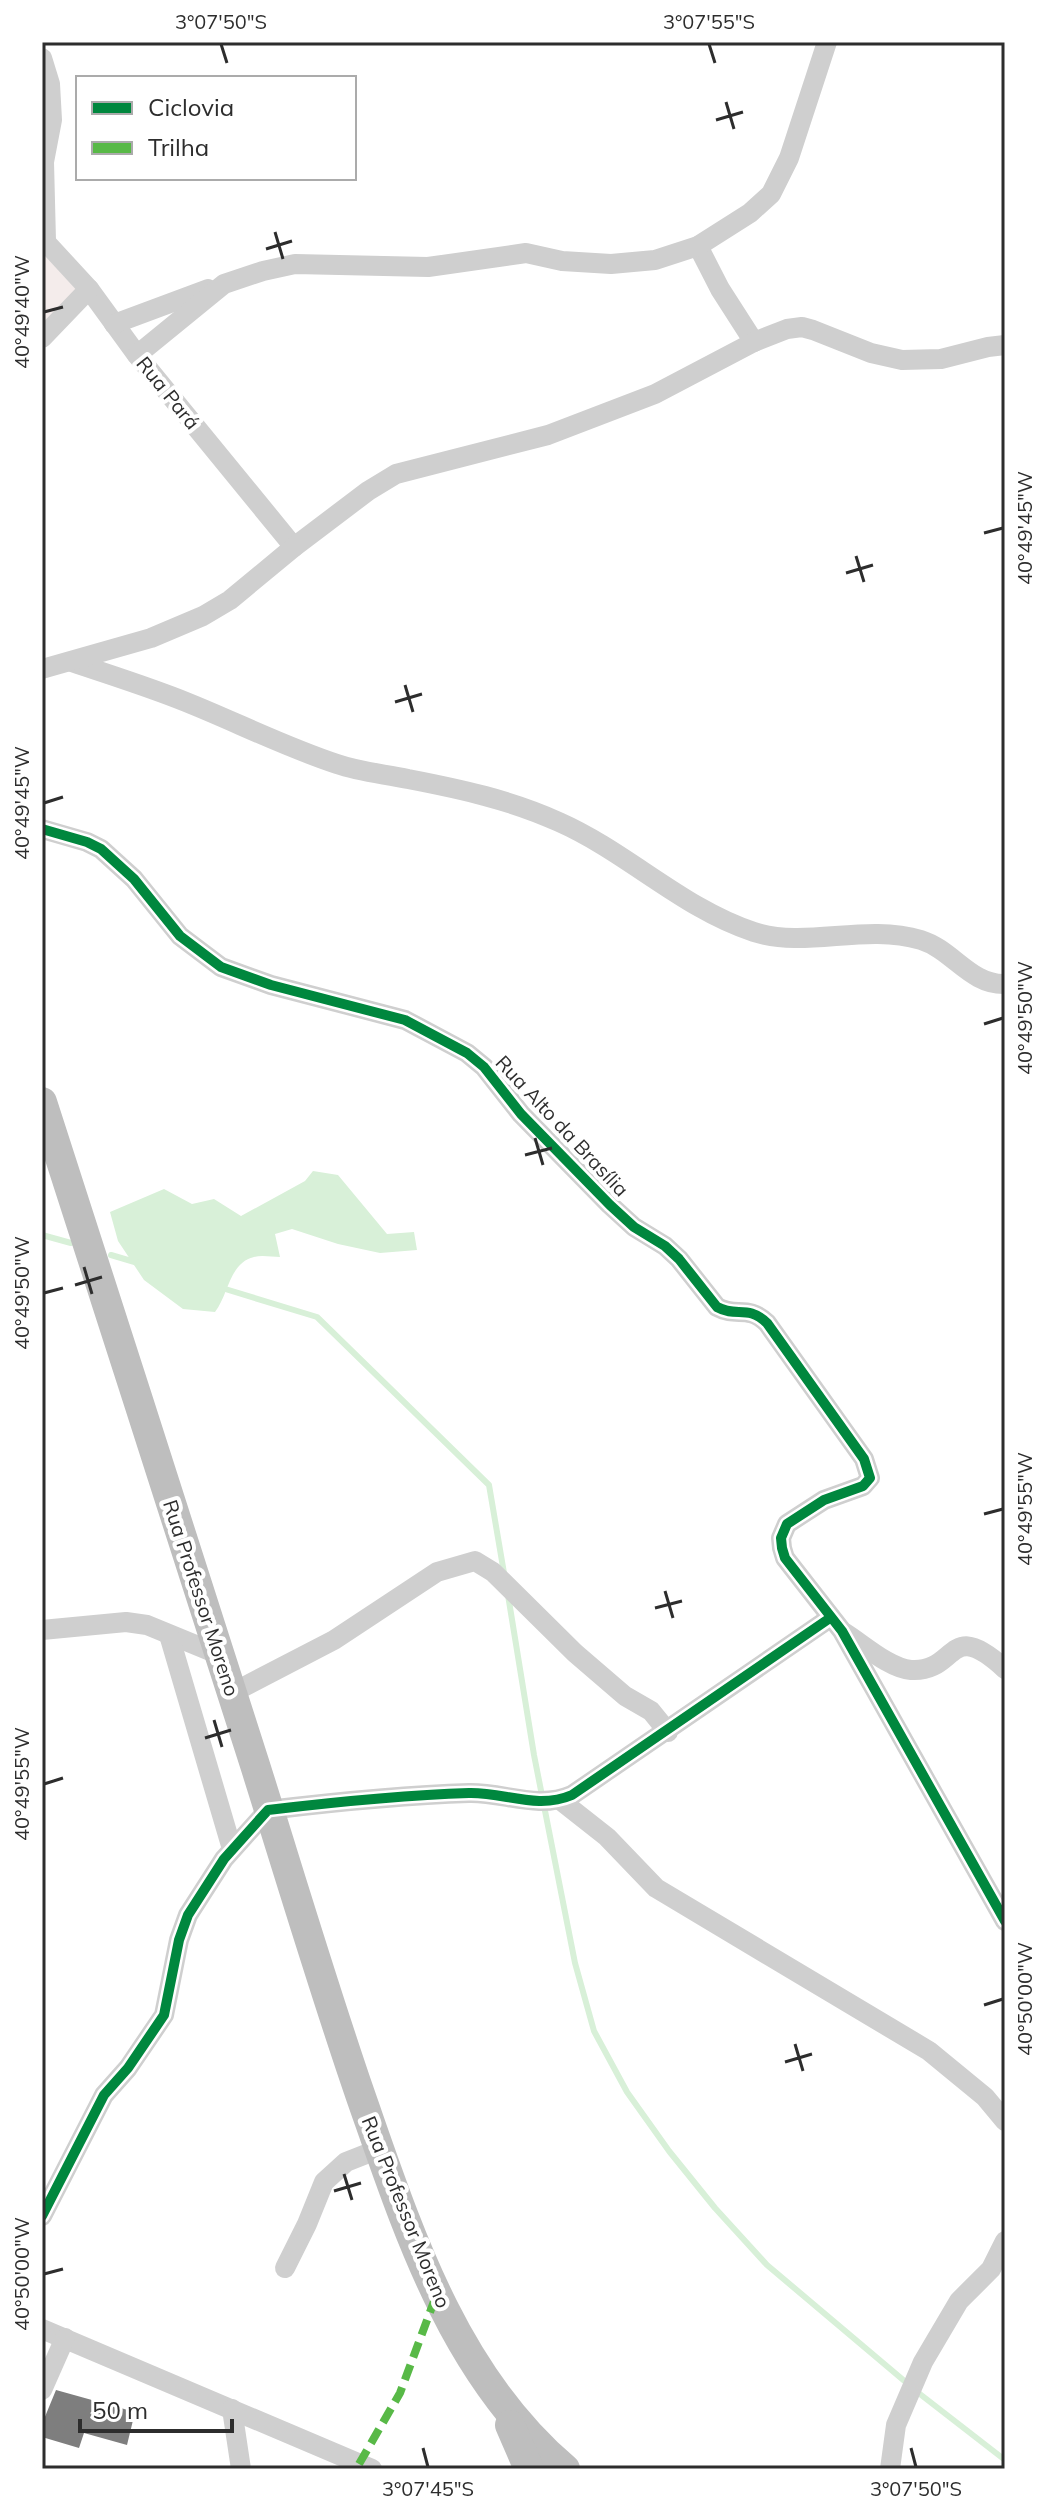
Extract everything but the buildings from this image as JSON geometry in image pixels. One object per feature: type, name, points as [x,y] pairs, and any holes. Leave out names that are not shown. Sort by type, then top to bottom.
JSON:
[{"type":"highway","name":"Rua Professor Moreno","points":[[42,1102],[379,2149],[436,2296],[497,2398]]},
{"type":"highway","points":[[497,2398],[529,2469]]},
{"type":"highway","points":[[497,2398],[565,2469]]},
{"type":"street","points":[[114,324],[263,271],[295,264],[428,267],[526,253],[562,261],[611,264],[655,260],[698,246],[750,213],[771,194],[789,158],[827,42]]},
{"type":"street","points":[[42,58],[50,84],[52,120],[43,164],[44,240]]},
{"type":"street","name":"Rua Pará","points":[[44,240],[89,289],[137,355],[294,547]]},
{"type":"street","points":[[698,246],[720,289],[754,342]]},
{"type":"street","points":[[137,355],[224,284]]},
{"type":"street","points":[[42,338],[89,289]]},
{"type":"street","points":[[42,669],[151,638],[203,616],[230,600],[294,547],[368,491],[396,474],[548,435],[655,394],[754,342],[787,329],[802,327],[836,337],[871,353],[902,360],[941,359],[1005,345]]},
{"type":"street","points":[[72,662],[184,701],[339,765],[515,804],[562,823],[701,907],[755,932],[790,938],[876,932],[900,935],[925,941],[976,978],[992,984],[1005,984]]},
{"type":"street","name":"Rua Alto da Brasília","points":[[42,829],[101,849],[134,879],[180,936],[221,967],[271,985],[405,1020],[467,1053],[484,1067],[521,1114],[610,1205],[634,1227],[665,1246],[679,1259],[721,1310],[750,1311],[767,1323],[864,1459],[870,1478],[868,1483],[806,1510],[787,1524],[781,1538],[785,1558],[836,1625]]},
{"type":"street","points":[[232,1693],[334,1640],[437,1572],[475,1561],[493,1572],[575,1653],[625,1696],[651,1711],[668,1732]]},
{"type":"street","points":[[42,1630],[126,1622],[147,1625],[220,1655]]},
{"type":"street","points":[[836,1625],[906,1669],[923,1668],[962,1647],[973,1646],[980,1648],[1005,1669]]},
{"type":"street","points":[[42,2216],[104,2095],[128,2068],[164,2015],[179,1940],[188,1915],[232,1849],[268,1810],[357,1800],[474,1793],[526,1801],[560,1800],[836,1625]]},
{"type":"street","points":[[836,1625],[1005,1921]]},
{"type":"street","points":[[169,1635],[232,1849]]},
{"type":"street","points":[[560,1800],[607,1837],[656,1888],[929,2051],[985,2097],[1005,2121]]},
{"type":"street","points":[[285,2268],[324,2182],[346,2162],[379,2149]]},
{"type":"street","points":[[890,2469],[896,2425],[923,2362],[959,2301],[998,2268],[1005,2241]]},
{"type":"street","points":[[42,2329],[372,2469]]},
{"type":"street","points":[[42,2390],[65,2338]]},
{"type":"street","points":[[232,2409],[241,2469]]},
{"type":"shaded area","points":[[42,252],[78,291],[42,329]]},
{"type":"shaded area","points":[[313,1171],[338,1175],[387,1234],[414,1232],[417,1250],[380,1253],[292,1229],[275,1234],[280,1257],[264,1256],[246,1260],[234,1272],[215,1312],[183,1309],[144,1280],[118,1241],[110,1212],[164,1189],[192,1204],[214,1199],[241,1216],[305,1181]]},
{"type":"waterway","points":[[42,1235],[71,1243]]},
{"type":"waterway","points":[[111,1255],[138,1263]]},
{"type":"waterway","points":[[222,1288],[317,1317],[489,1485],[504,1573]]},
{"type":"waterway","points":[[508,1595],[534,1755],[575,1963],[594,2031],[627,2092],[715,2208],[767,2265],[908,2384]]},
{"type":"waterway","points":[[916,2391],[1005,2460]]},
{"type":"marked path","points":[[359,2464],[400,2393],[436,2296]]},
{"type":"cycle path","points":[[42,829],[101,849],[134,879],[180,936],[221,967],[271,985],[405,1020],[467,1053],[484,1067],[521,1114],[610,1205],[634,1227],[665,1246],[679,1259],[717,1307],[748,1312],[767,1323],[864,1459],[870,1478],[863,1486],[824,1500],[787,1524],[781,1538],[785,1558],[842,1631],[1005,1921]]},
{"type":"cycle path","points":[[42,2216],[104,2095],[128,2068],[164,2015],[179,1940],[188,1915],[224,1859],[268,1810],[444,1794],[482,1793],[533,1801],[572,1795],[830,1618]]}]
